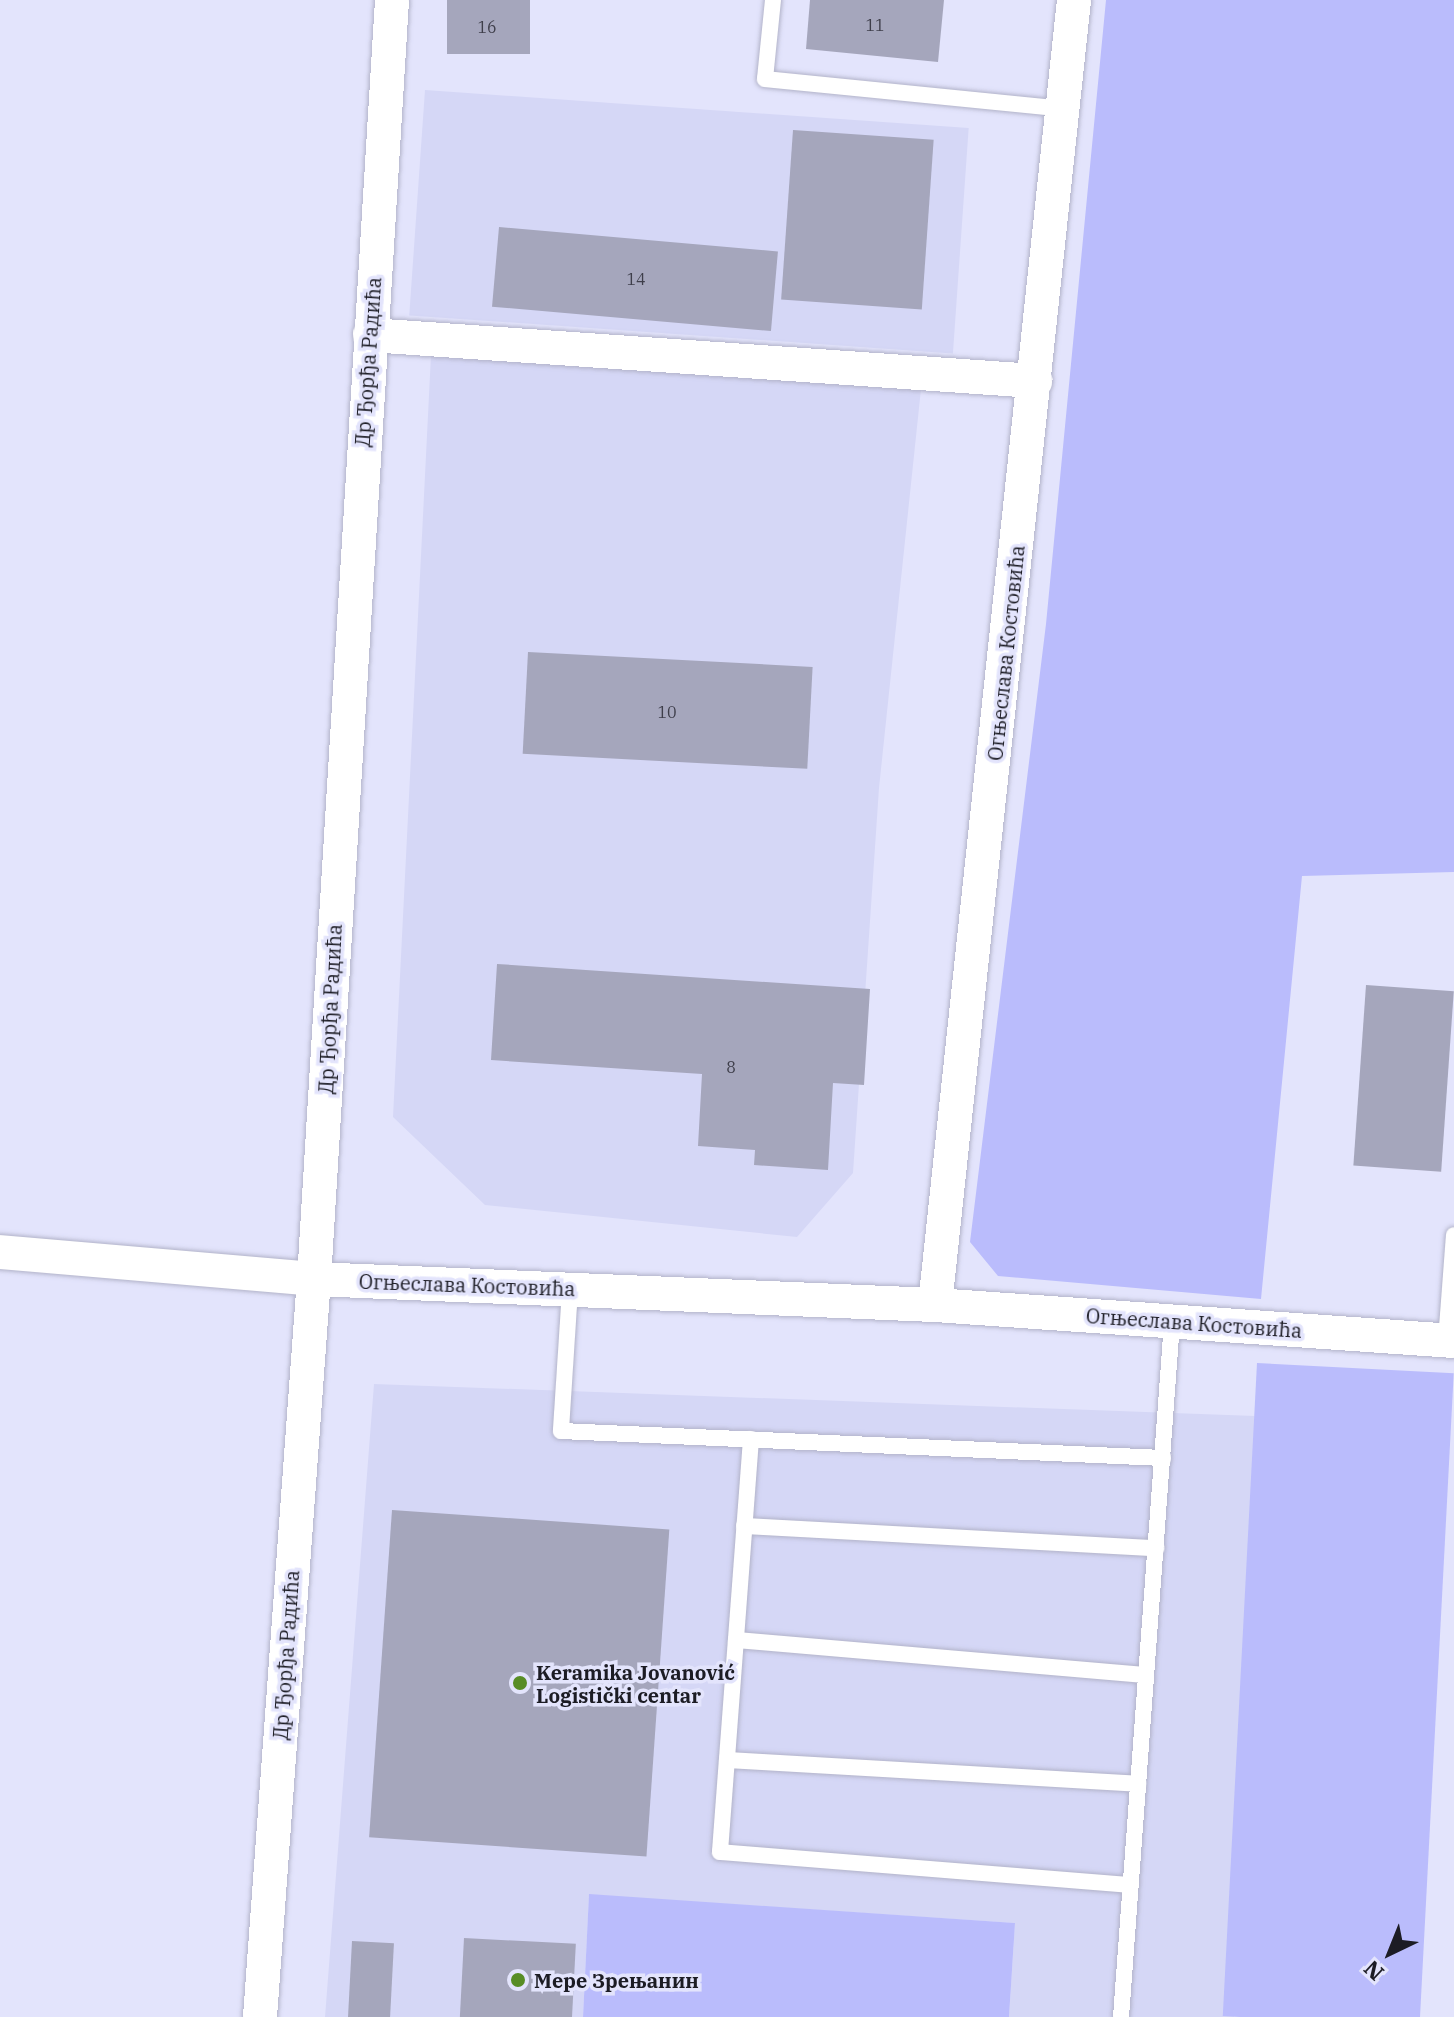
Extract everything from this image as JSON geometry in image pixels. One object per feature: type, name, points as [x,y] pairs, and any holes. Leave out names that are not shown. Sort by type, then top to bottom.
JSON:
[{"type":"street","name":"Др Ђорђа Радића","points":[[260,2017],[314,1279],[392,0]]},
{"type":"street","name":"Огњеслава Костовића","points":[[935,1305],[1074,0]]},
{"type":"street","points":[[370,335],[1035,381]]},
{"type":"street","name":"Огњеслава Костовића","points":[[0,1252],[314,1279],[935,1305],[1450,1341]]},
{"type":"lane","points":[[773,0],[765,79],[1063,109]]},
{"type":"lane","points":[[1450,1341],[1454,1235]]},
{"type":"lane","points":[[570,1290],[561,1431],[1163,1458]]},
{"type":"lane","points":[[1121,2017],[1172,1322]]},
{"type":"lane","points":[[751,1439],[720,1852],[1130,1885]]},
{"type":"lane","points":[[744,1526],[1156,1548]]},
{"type":"lane","points":[[736,1640],[1146,1675]]},
{"type":"lane","points":[[727,1760],[1138,1784]]},
{"type":"shaded area","points":[[1106,0],[1454,0],[1454,872],[1302,876],[1261,1299],[998,1276],[970,1242],[1046,624]]},
{"type":"shaded area","points":[[425,90],[969,128],[953,353],[409,315]]},
{"type":"shaded area","points":[[431,355],[921,389],[879,788],[853,1173],[797,1237],[485,1205],[393,1117]]},
{"type":"shaded area","points":[[1257,1363],[1454,1373],[1420,2017],[1223,2016]]},
{"type":"shaded area","points":[[374,1384],[1255,1416],[1234,2017],[1009,2017],[1015,1923],[589,1895],[583,2017],[325,2017]]},
{"type":"shaded area","points":[[589,1894],[1015,1923],[1009,2017],[583,2017]]},
{"type":"building","points":[[447,0],[530,0],[530,54],[447,54]]},
{"type":"building","points":[[810,0],[944,0],[938,62],[806,49]]},
{"type":"building","points":[[793,130],[934,140],[922,309],[781,300]]},
{"type":"building","points":[[499,227],[778,251],[771,331],[492,307]]},
{"type":"building","points":[[528,652],[813,667],[807,769],[523,754]]},
{"type":"building","points":[[497,964],[870,989],[864,1085],[833,1083],[828,1170],[754,1165],[755,1150],[698,1146],[702,1074],[491,1060]]},
{"type":"building","points":[[1366,985],[1454,991],[1441,1172],[1353,1166]]},
{"type":"building","name":"Keramika Jovanović Logistički centar","points":[[392,1510],[669,1529],[646,1857],[369,1837]]},
{"type":"building","name":"Мере Зрењанин","points":[[464,1938],[576,1944],[572,2017],[460,2017]]},
{"type":"building","points":[[352,1941],[394,1943],[390,2017],[348,2017]]},
{"type":"place","name":"Keramika Jovanović Logistički centar","points":[[520,1683]]},
{"type":"place","name":"Мере Зрењанин","points":[[518,1980]]}]
